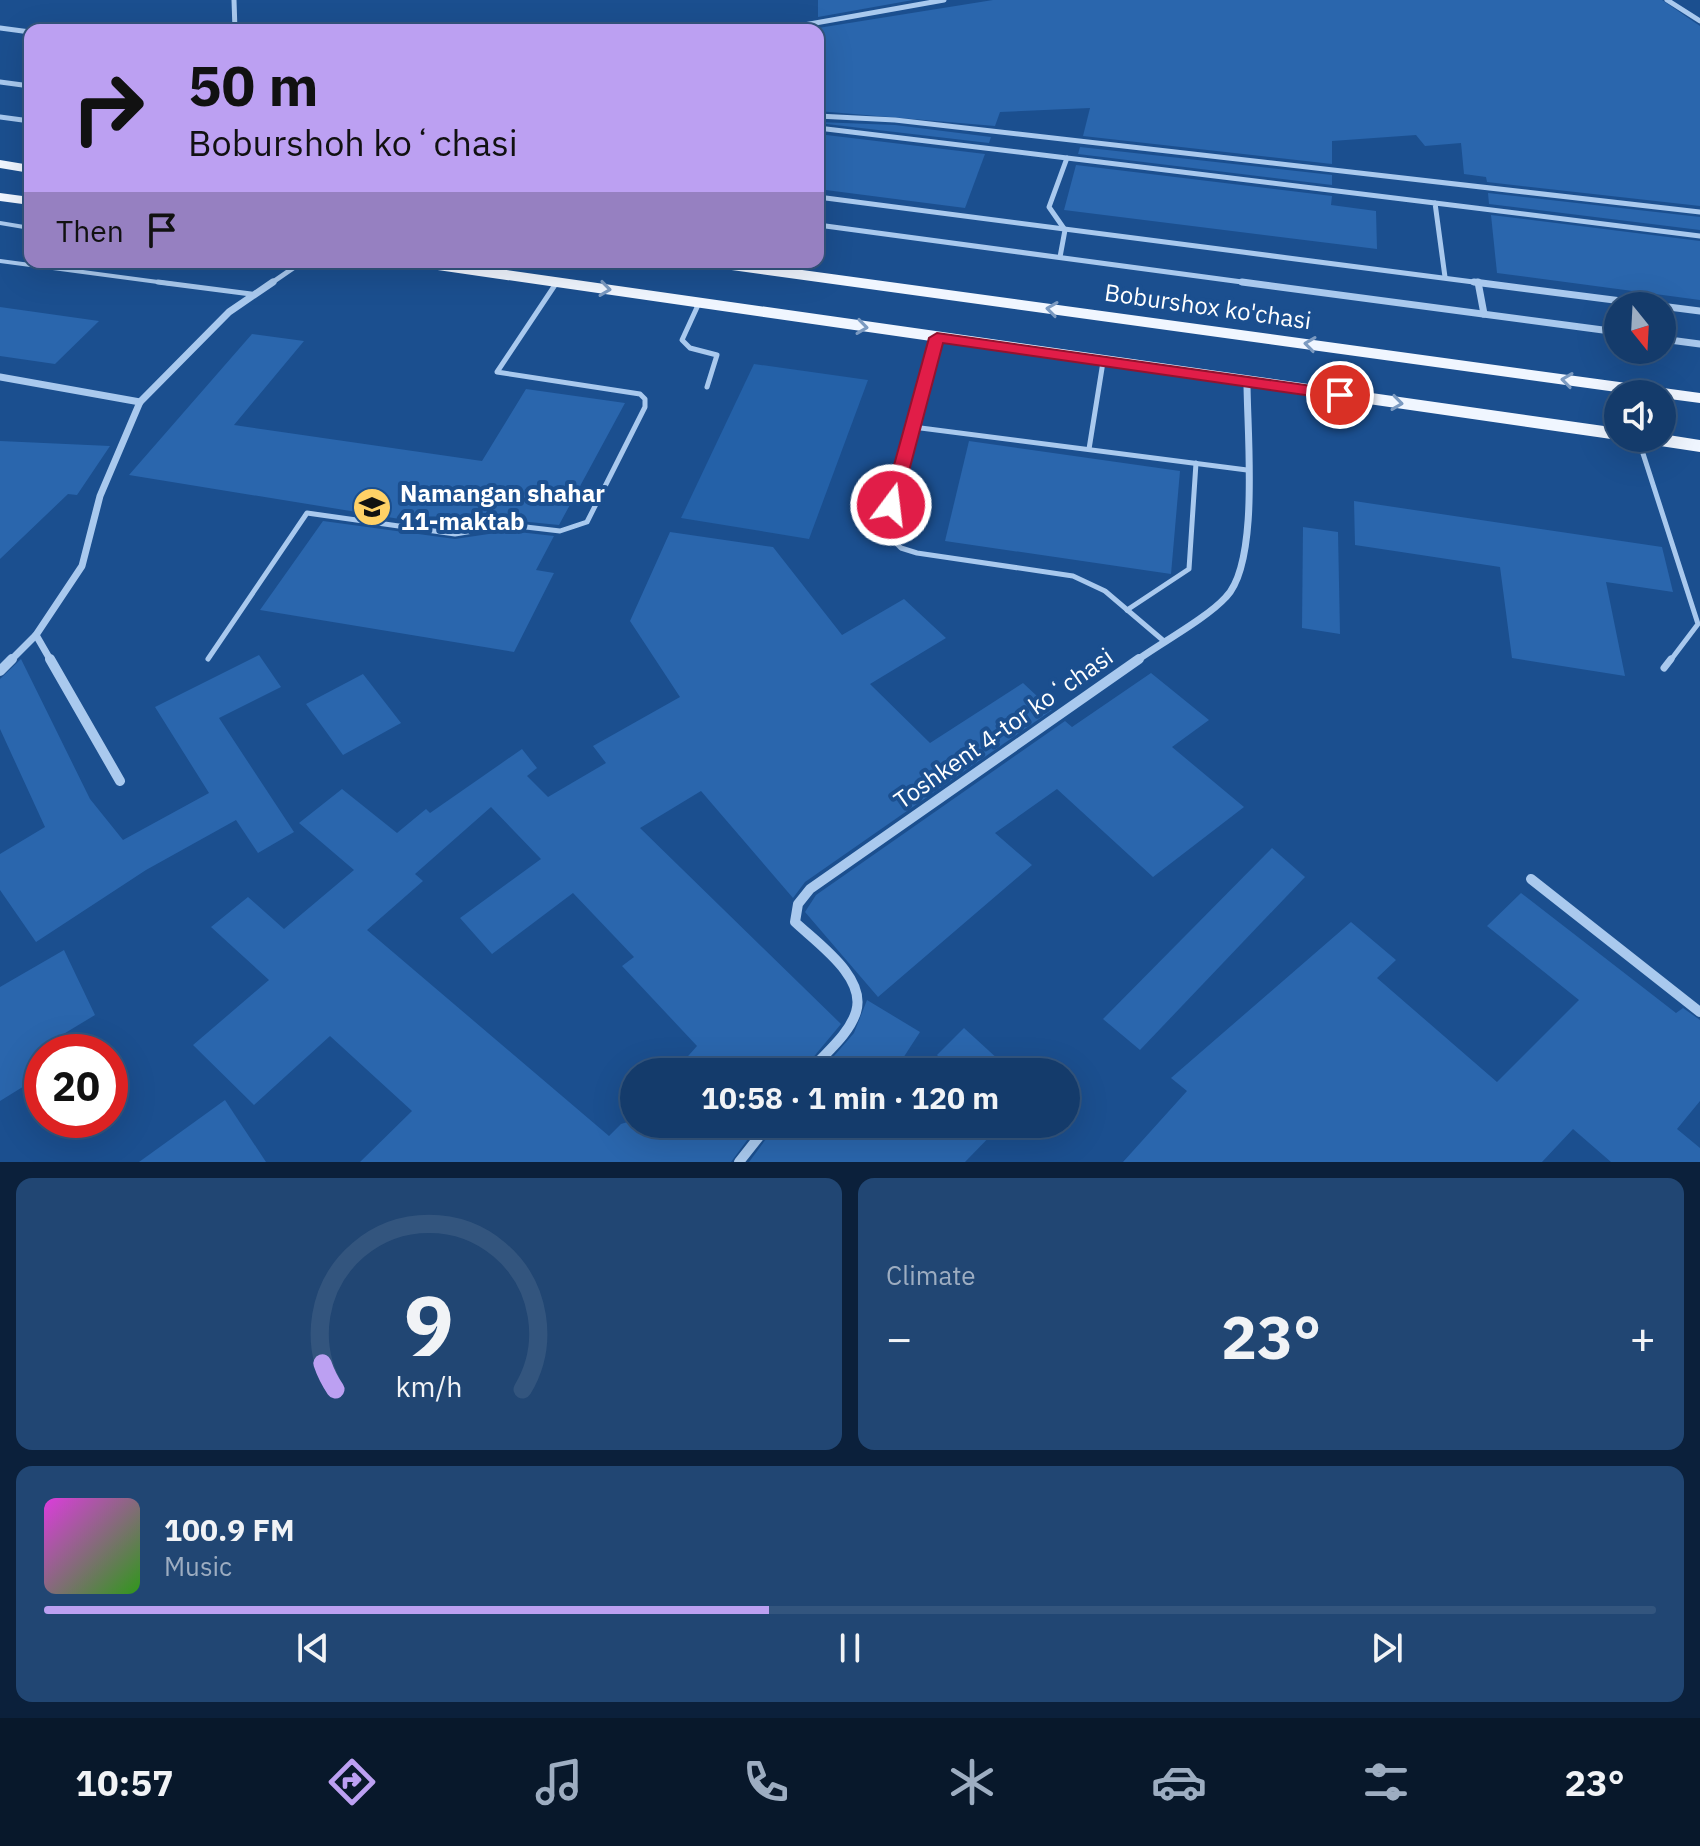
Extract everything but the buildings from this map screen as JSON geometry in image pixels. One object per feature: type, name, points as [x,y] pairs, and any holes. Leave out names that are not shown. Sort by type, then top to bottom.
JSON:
[{"type":"main road","points":[[0,164],[24,168]]},
{"type":"main road","points":[[0,197],[24,200]]},
{"type":"main road","points":[[459,268],[1604,432]]},
{"type":"main road","name":"Boburshox ko'chasi","points":[[754,268],[1700,398]]},
{"type":"main road","points":[[1676,442],[1700,446]]},
{"type":"street","points":[[234,0],[235,24]]},
{"type":"street","points":[[810,24],[944,0]]},
{"type":"street","points":[[1667,0],[1700,21]]},
{"type":"street","points":[[0,28],[24,31]]},
{"type":"street","points":[[0,82],[24,85]]},
{"type":"street","points":[[824,116],[895,120],[1700,212]]},
{"type":"street","points":[[0,117],[24,120]]},
{"type":"street","points":[[824,129],[1700,236]]},
{"type":"street","points":[[1060,257],[1065,230],[1049,207],[1067,158]]},
{"type":"street","points":[[824,198],[1700,311]]},
{"type":"street","points":[[1435,203],[1445,277]]},
{"type":"street","points":[[824,226],[1604,330]]},
{"type":"street","points":[[0,671],[36,635],[82,566],[100,496],[140,402],[251,294],[293,268]]},
{"type":"street","points":[[1478,281],[1484,314]]},
{"type":"street","points":[[1676,341],[1700,344]]},
{"type":"street","points":[[0,377],[140,402]]},
{"type":"street","name":"Toshkent 4-tor koʻchasi","points":[[820,1058],[856,1012],[859,995],[850,978],[795,922],[798,904],[810,889],[1226,598],[1242,574],[1247,544],[1247,382]]},
{"type":"street","points":[[36,635],[120,781]]},
{"type":"street","points":[[1531,879],[1700,1012]]},
{"type":"street","points":[[739,1162],[758,1138]]},
{"type":"lane","points":[[0,223],[24,227]]},
{"type":"lane","points":[[0,261],[24,263]]},
{"type":"lane","points":[[74,268],[251,294]]},
{"type":"lane","points":[[208,659],[307,513],[455,534],[509,525],[560,531],[587,522],[645,407],[645,399],[640,394],[497,372],[557,282]]},
{"type":"lane","points":[[699,303],[682,340],[690,348],[717,355],[707,387]]},
{"type":"lane","points":[[937,338],[884,531],[890,541],[917,553],[1073,576],[1091,582],[1165,642]]},
{"type":"lane","points":[[1089,449],[1103,362]]},
{"type":"lane","points":[[913,427],[1247,470]]},
{"type":"lane","points":[[1643,452],[1698,624],[1664,668]]},
{"type":"lane","points":[[1127,610],[1180,578],[1189,569],[1196,463]]},
{"type":"shaded area","points":[[754,364],[868,380],[809,539],[681,518]]},
{"type":"place","name":"Namangan shahar 11-maktab","points":[[372,507]]},
{"type":"route","points":[[891,505],[937,338],[1340,395]]}]
